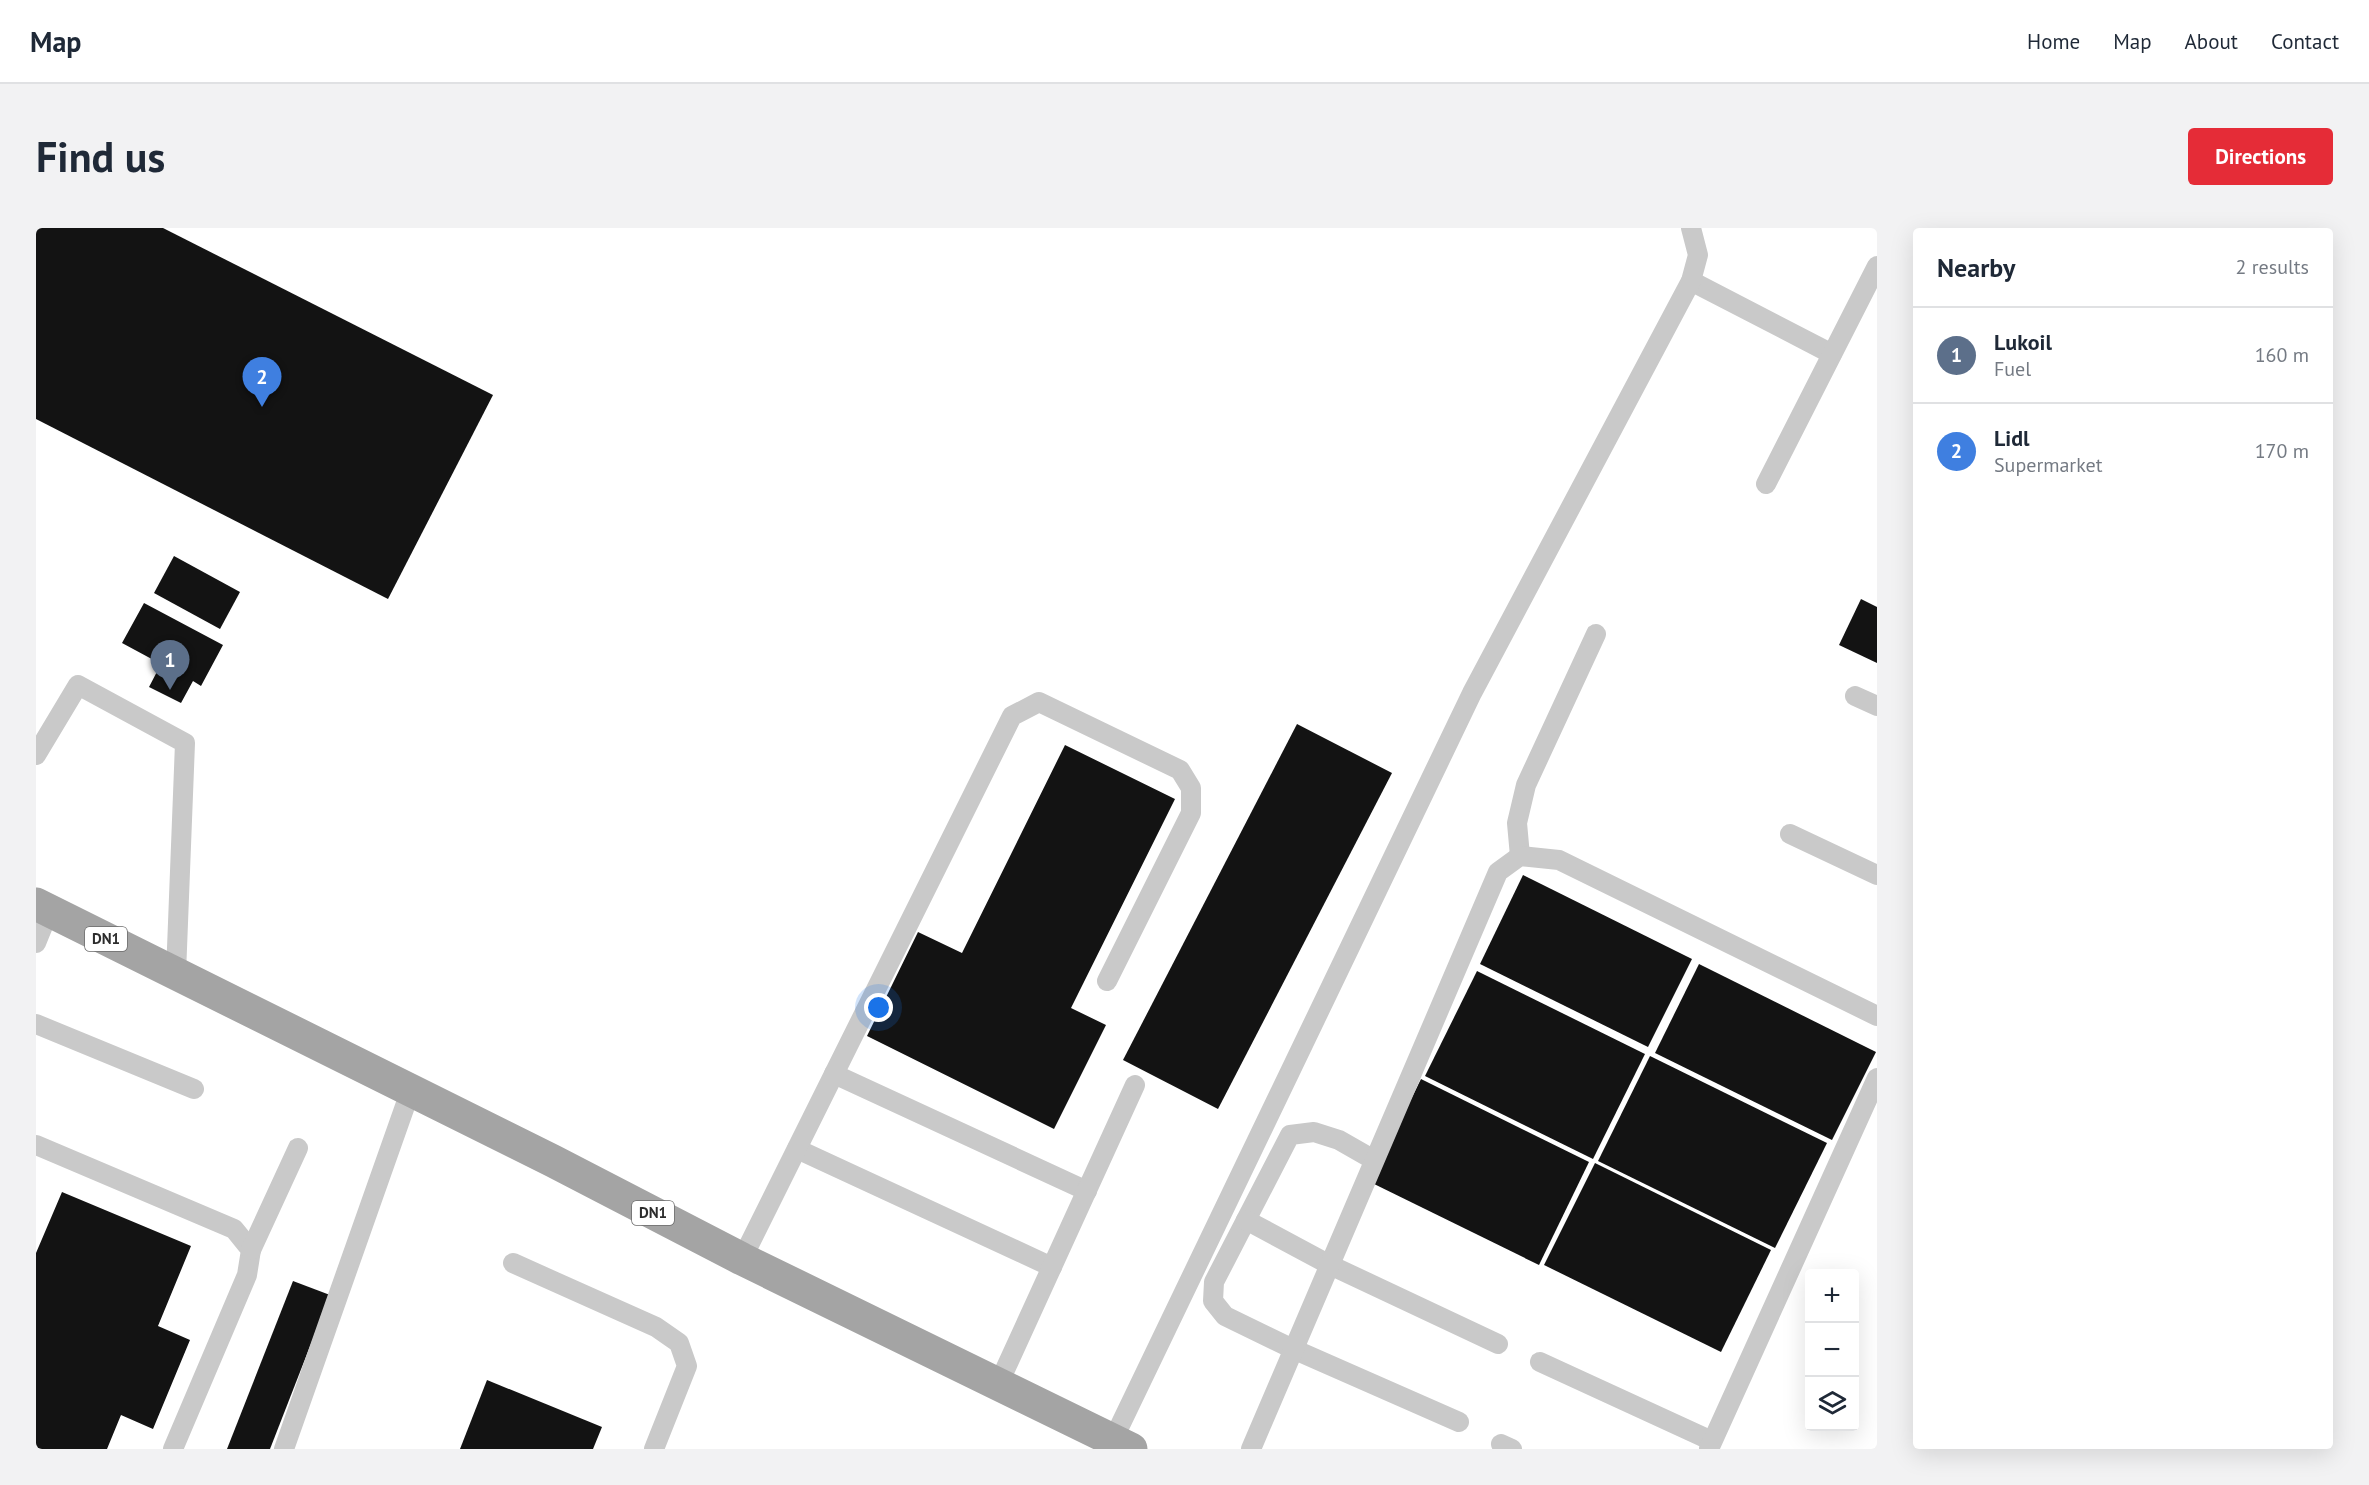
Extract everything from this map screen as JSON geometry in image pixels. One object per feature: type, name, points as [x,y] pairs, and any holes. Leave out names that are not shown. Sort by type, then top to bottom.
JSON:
[{"type":"main road","name":"DN1","points":[[43,908],[410,1092],[554,1161],[742,1259],[1122,1445]]},
{"type":"lane","points":[[1122,1445],[1472,693],[1691,281],[1698,255],[1691,228]]},
{"type":"lane","points":[[1766,484],[1877,266]]},
{"type":"lane","points":[[1691,281],[1832,354]]},
{"type":"lane","points":[[1520,855],[1517,823],[1526,785],[1596,634]]},
{"type":"lane","points":[[36,755],[78,685],[185,742],[176,974]]},
{"type":"lane","points":[[1855,696],[1877,706]]},
{"type":"lane","points":[[742,1259],[1012,716],[1040,702],[1180,770],[1191,788],[1191,813],[1107,981]]},
{"type":"lane","points":[[1790,834],[1877,874]]},
{"type":"lane","points":[[1251,1449],[1498,872],[1520,855],[1559,860],[1877,1016]]},
{"type":"lane","points":[[36,943],[43,908]]},
{"type":"lane","points":[[36,1024],[194,1089]]},
{"type":"lane","points":[[834,1074],[1087,1191]]},
{"type":"lane","points":[[1540,1362],[1711,1445],[1877,1078]]},
{"type":"lane","points":[[998,1385],[1135,1085]]},
{"type":"lane","points":[[284,1449],[410,1092]]},
{"type":"lane","points":[[1374,1161],[1338,1140],[1314,1132],[1290,1136],[1214,1282],[1213,1301],[1225,1316],[1293,1350],[1459,1422]]},
{"type":"lane","points":[[36,1146],[234,1229],[251,1250]]},
{"type":"lane","points":[[173,1449],[247,1275],[251,1250],[298,1148]]},
{"type":"lane","points":[[797,1149],[1052,1267]]},
{"type":"lane","points":[[1246,1220],[1330,1265],[1498,1344]]},
{"type":"lane","points":[[513,1263],[656,1327],[679,1343],[687,1366],[654,1449]]},
{"type":"building","points":[[36,228],[163,228],[493,395],[388,599],[36,419]]},
{"type":"building","points":[[174,556],[240,592],[220,629],[154,593]]},
{"type":"building","points":[[1861,599],[1877,607],[1877,663],[1839,645]]},
{"type":"building","points":[[144,603],[223,645],[201,686],[193,681],[181,703],[149,687],[161,664],[122,643]]},
{"type":"building","points":[[1297,724],[1392,773],[1218,1109],[1123,1060]]},
{"type":"building","points":[[1065,745],[1175,799],[1071,1008],[1106,1025],[1054,1129],[867,1036],[918,932],[962,953]]},
{"type":"building","points":[[1523,875],[1692,959],[1648,1047],[1480,964]]},
{"type":"building","points":[[1699,964],[1876,1052],[1832,1140],[1655,1053]]},
{"type":"building","points":[[1477,971],[1645,1054],[1593,1159],[1425,1076]]},
{"type":"building","points":[[1650,1056],[1827,1143],[1775,1248],[1598,1161]]},
{"type":"building","points":[[1421,1079],[1589,1162],[1539,1265],[1370,1182]]},
{"type":"building","points":[[1595,1163],[1771,1250],[1721,1352],[1544,1265]]},
{"type":"building","points":[[62,1192],[191,1246],[158,1326],[190,1340],[153,1429],[121,1415],[107,1449],[36,1449],[36,1253]]},
{"type":"building","points":[[293,1281],[330,1295],[270,1449],[227,1449]]},
{"type":"building","points":[[487,1380],[602,1427],[593,1449],[460,1449]]},
{"type":"place","name":"Lidl","points":[[262,407]]},
{"type":"place","name":"Lukoil","points":[[170,690]]}]
